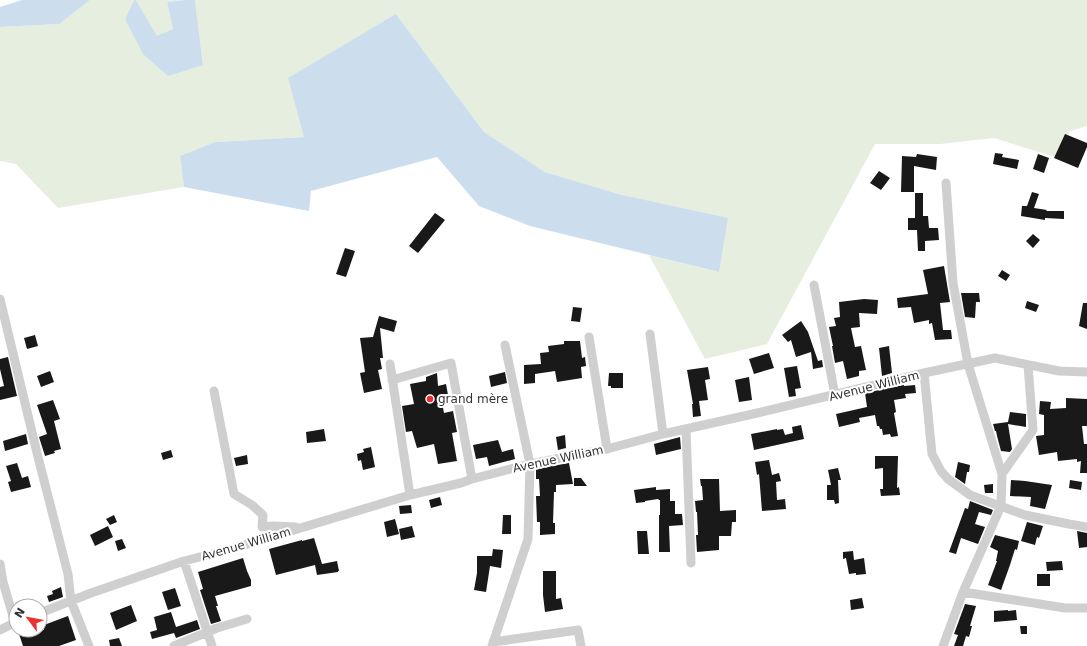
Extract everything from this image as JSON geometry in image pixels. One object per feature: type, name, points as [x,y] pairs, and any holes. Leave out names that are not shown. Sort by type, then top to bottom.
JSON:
[{"type":"street","points":[[944,646],[963,592],[1001,506],[1002,474],[968,364],[953,283],[946,183]]},
{"type":"street","points":[[814,286],[835,395]]},
{"type":"street","points":[[0,299],[68,574],[71,601],[89,646]]},
{"type":"street","points":[[650,334],[663,434]]},
{"type":"street","points":[[589,337],[607,449]]},
{"type":"street","points":[[505,344],[530,464],[528,538],[493,644],[578,630],[581,646]]},
{"type":"street","name":"Avenue William","points":[[48,610],[91,593],[184,561],[410,495],[460,483],[472,478],[530,464],[607,449],[663,434],[924,373],[995,358],[1059,371],[1087,372]]},
{"type":"street","points":[[392,380],[451,363],[472,478]]},
{"type":"street","points":[[390,364],[410,495]]},
{"type":"street","points":[[1002,474],[1033,430],[1028,365]]},
{"type":"street","points":[[924,373],[932,454],[940,471],[959,488],[970,495],[1025,515],[1087,527]]},
{"type":"street","points":[[214,391],[234,494],[252,505],[263,515],[262,527],[304,527]]},
{"type":"street","points":[[686,429],[691,563]]},
{"type":"street","points":[[184,561],[212,646]]},
{"type":"street","points":[[0,564],[8,598]]},
{"type":"street","points":[[963,592],[1065,608],[1087,608]]},
{"type":"street","points":[[174,646],[207,632],[247,619]]},
{"type":"shaded area","points":[[90,0],[134,0],[125,19],[203,65],[195,0],[1087,0],[1087,126],[1070,131],[1058,158],[994,138],[940,144],[875,144],[767,344],[705,359],[649,255],[718,272],[622,195],[545,172],[484,132],[396,14],[304,137],[215,142],[180,156],[184,187],[58,208],[16,164],[0,161],[0,27],[58,24]]},
{"type":"shaded area","points":[[136,0],[185,0],[167,2],[173,29],[157,37]]},
{"type":"water","points":[[22,0],[90,0],[59,24],[0,27],[0,7]]},
{"type":"water","points":[[134,0],[136,0],[157,36],[173,29],[167,2],[195,0],[203,65],[168,76],[143,54],[125,19]]},
{"type":"water","points":[[396,14],[484,132],[545,172],[622,195],[728,218],[719,272],[530,226],[479,206],[437,157],[311,191],[309,211],[184,187],[180,156],[215,142],[304,137],[288,78]]},
{"type":"building","points":[[1065,134],[1087,143],[1087,147],[1078,168],[1054,158]]},
{"type":"building","points":[[995,153],[1003,154],[1002,157],[1019,160],[1017,169],[993,164]]},
{"type":"building","points":[[917,154],[937,157],[936,170],[914,166],[914,192],[901,192],[902,156],[916,157]]},
{"type":"building","points":[[1038,154],[1049,158],[1044,173],[1033,169]]},
{"type":"building","points":[[879,171],[890,178],[881,190],[870,183]]},
{"type":"building","points":[[1032,192],[1039,194],[1034,208],[1047,210],[1046,211],[1064,211],[1064,219],[1045,218],[1045,220],[1021,216],[1022,206],[1027,206]]},
{"type":"building","points":[[915,193],[923,193],[923,216],[928,216],[929,228],[938,228],[939,240],[925,241],[925,251],[918,251],[917,230],[908,230],[908,218],[915,218]]},
{"type":"building","points":[[435,213],[445,220],[418,253],[409,246]]},
{"type":"building","points":[[1033,234],[1040,240],[1033,248],[1026,241]]},
{"type":"building","points":[[345,248],[355,251],[346,277],[336,274]]},
{"type":"building","points":[[944,266],[950,302],[940,303],[943,330],[951,330],[952,339],[935,340],[932,323],[929,324],[929,320],[914,323],[911,307],[898,308],[897,298],[928,294],[923,270]]},
{"type":"building","points":[[1002,270],[1010,275],[1006,281],[998,276]]},
{"type":"building","points":[[961,293],[979,293],[980,302],[976,302],[975,318],[965,317]]},
{"type":"building","points":[[864,299],[878,300],[877,314],[859,313],[860,327],[851,328],[855,347],[861,346],[866,370],[859,371],[859,376],[847,379],[843,361],[835,363],[829,327],[836,326],[834,318],[840,317],[839,302]]},
{"type":"building","points":[[1027,301],[1039,305],[1036,312],[1025,308]]},
{"type":"building","points":[[1083,303],[1087,303],[1087,329],[1079,326]]},
{"type":"building","points":[[573,307],[582,308],[580,322],[571,321]]},
{"type":"building","points":[[379,316],[397,321],[394,332],[380,328],[383,358],[380,358],[382,369],[378,370],[382,389],[364,393],[360,373],[365,372],[360,338],[373,337]]},
{"type":"building","points":[[801,321],[808,332],[818,361],[822,360],[823,367],[813,369],[811,352],[796,357],[791,340],[788,342],[782,335]]},
{"type":"building","points":[[35,335],[38,346],[27,349],[24,338]]},
{"type":"building","points":[[564,341],[580,341],[582,358],[585,357],[586,366],[581,367],[582,378],[557,382],[555,371],[535,374],[535,383],[524,384],[524,365],[541,364],[540,353],[549,352],[548,346],[564,344]]},
{"type":"building","points":[[889,346],[892,373],[882,376],[879,348]]},
{"type":"building","points":[[769,353],[774,368],[754,374],[749,359]]},
{"type":"building","points":[[8,357],[17,396],[0,400],[0,387],[4,386],[0,369],[0,359]]},
{"type":"building","points":[[797,366],[801,388],[795,389],[796,396],[789,397],[784,368]]},
{"type":"building","points":[[708,367],[710,379],[705,380],[708,400],[699,401],[701,416],[693,417],[693,404],[687,370]]},
{"type":"building","points":[[50,371],[54,382],[41,387],[37,376]]},
{"type":"building","points":[[505,372],[507,383],[491,387],[489,376]]},
{"type":"building","points":[[437,373],[438,386],[446,384],[448,395],[441,397],[444,413],[453,411],[457,432],[452,433],[457,461],[438,464],[434,444],[417,448],[412,431],[406,432],[402,406],[414,404],[410,384],[426,381],[426,377]]},
{"type":"building","points":[[609,373],[623,373],[623,388],[611,388],[611,386],[608,386]]},
{"type":"building","points":[[749,377],[752,400],[739,402],[735,380]]},
{"type":"building","points":[[904,385],[915,385],[916,393],[905,394],[906,398],[894,400],[896,412],[894,413],[898,436],[891,437],[890,434],[883,435],[882,429],[877,426],[875,415],[859,418],[860,422],[839,427],[836,414],[867,407],[865,393]]},
{"type":"building","points":[[1066,398],[1087,399],[1087,426],[1082,426],[1084,444],[1087,444],[1087,473],[1080,473],[1081,461],[1077,462],[1077,459],[1058,461],[1057,452],[1039,455],[1036,436],[1044,435],[1044,415],[1039,414],[1040,401],[1051,402],[1050,409],[1066,408]]},
{"type":"building","points":[[53,400],[60,419],[54,421],[61,449],[54,451],[55,453],[45,456],[39,437],[47,434],[37,405]]},
{"type":"building","points":[[1010,412],[1026,414],[1026,427],[1008,424],[1012,449],[1010,452],[1001,451],[993,424],[1008,422]]},
{"type":"building","points":[[801,425],[804,439],[754,450],[751,434],[783,429],[785,435],[793,433],[792,427]]},
{"type":"building","points":[[324,429],[326,441],[307,443],[306,432]]},
{"type":"building","points":[[26,434],[28,444],[5,451],[3,441]]},
{"type":"building","points":[[565,435],[566,448],[558,450],[556,437]]},
{"type":"building","points":[[680,437],[681,449],[656,455],[654,444]]},
{"type":"building","points":[[498,440],[502,452],[513,449],[515,459],[489,466],[487,457],[476,459],[473,445]]},
{"type":"building","points":[[371,447],[375,467],[363,470],[361,460],[358,461],[357,454],[364,452],[363,449]]},
{"type":"building","points":[[171,450],[173,457],[163,460],[161,453]]},
{"type":"building","points":[[247,455],[248,464],[236,466],[234,458]]},
{"type":"building","points":[[875,456],[898,456],[897,488],[899,487],[900,495],[881,496],[880,489],[883,489],[883,468],[875,469]]},
{"type":"building","points":[[769,460],[772,475],[779,473],[781,481],[776,482],[777,500],[785,499],[786,509],[762,511],[759,474],[757,475],[755,462]]},
{"type":"building","points":[[958,462],[970,465],[965,484],[955,477]]},
{"type":"building","points":[[17,463],[22,478],[28,476],[31,487],[11,492],[8,482],[11,481],[6,466]]},
{"type":"building","points":[[569,463],[573,484],[556,485],[556,492],[554,492],[553,523],[555,523],[555,534],[540,535],[540,522],[537,522],[536,496],[540,496],[539,479],[536,479],[536,469]]},
{"type":"building","points":[[838,468],[841,480],[838,480],[839,503],[835,504],[834,500],[827,500],[827,485],[831,485],[828,470]]},
{"type":"building","points":[[574,478],[581,478],[587,486],[574,486]]},
{"type":"building","points":[[700,479],[719,479],[720,511],[736,510],[736,522],[732,522],[731,536],[719,536],[719,550],[697,552],[696,535],[698,535],[695,501],[703,500]]},
{"type":"building","points":[[1011,480],[1052,485],[1045,509],[1030,506],[1031,497],[1010,496]]},
{"type":"building","points":[[1070,480],[1082,482],[1081,490],[1069,488]]},
{"type":"building","points":[[993,484],[993,493],[985,493],[984,485]]},
{"type":"building","points":[[656,487],[656,490],[670,489],[670,501],[675,501],[675,514],[682,514],[683,525],[669,526],[670,552],[659,552],[660,500],[658,499],[636,503],[634,490]]},
{"type":"building","points":[[440,497],[442,505],[431,508],[429,500]]},
{"type":"building","points":[[970,501],[993,510],[991,515],[979,512],[975,524],[985,527],[978,544],[961,538],[956,554],[949,552],[965,508],[968,509]]},
{"type":"building","points":[[411,505],[412,513],[400,514],[399,506]]},
{"type":"building","points":[[114,515],[117,522],[110,525],[106,519]]},
{"type":"building","points":[[503,515],[511,515],[511,534],[502,534]]},
{"type":"building","points":[[395,519],[399,534],[387,537],[384,522]]},
{"type":"building","points":[[1027,522],[1043,526],[1039,538],[1037,537],[1035,545],[1021,541]]},
{"type":"building","points":[[108,526],[113,537],[95,546],[90,535]]},
{"type":"building","points":[[412,526],[415,537],[401,540],[399,529]]},
{"type":"building","points":[[637,531],[647,531],[649,554],[638,554]]},
{"type":"building","points":[[1077,531],[1087,533],[1087,547],[1079,548]]},
{"type":"building","points":[[995,535],[1019,541],[1017,550],[1015,549],[1001,590],[988,585],[997,561],[998,551],[990,547]]},
{"type":"building","points":[[314,538],[322,564],[337,561],[338,572],[317,575],[315,565],[276,575],[269,549]]},
{"type":"building","points":[[122,539],[126,548],[118,551],[115,541]]},
{"type":"building","points":[[493,549],[503,550],[501,568],[490,566],[486,592],[474,590],[477,573],[477,556],[492,556]]},
{"type":"building","points":[[853,551],[854,560],[864,558],[866,574],[849,574],[846,558],[843,559],[843,552]]},
{"type":"building","points":[[243,558],[251,580],[251,586],[215,596],[218,606],[216,606],[221,621],[211,624],[200,590],[203,589],[198,572]]},
{"type":"building","points":[[1062,561],[1063,570],[1047,571],[1046,562]]},
{"type":"building","points":[[543,571],[556,571],[556,599],[561,598],[563,609],[545,612]]},
{"type":"building","points":[[1037,574],[1050,574],[1050,586],[1037,586]]},
{"type":"building","points":[[61,587],[63,597],[49,602],[47,596],[53,594],[52,591]]},
{"type":"building","points":[[175,588],[181,606],[168,610],[162,592]]},
{"type":"building","points":[[862,598],[864,608],[851,610],[850,600]]},
{"type":"building","points":[[965,604],[976,606],[970,626],[972,626],[969,637],[966,636],[963,646],[954,646],[958,635],[954,634]]},
{"type":"building","points":[[131,605],[137,621],[116,630],[110,613]]},
{"type":"building","points":[[1016,610],[1017,620],[994,622],[994,611]]},
{"type":"building","points":[[171,612],[176,627],[197,620],[200,629],[176,638],[174,633],[152,639],[150,632],[157,630],[154,617]]},
{"type":"building","points":[[68,616],[76,640],[59,646],[23,646],[20,638],[48,638],[48,624]]},
{"type":"building","points":[[1020,626],[1027,626],[1027,634],[1021,634]]},
{"type":"building","points":[[119,638],[122,646],[110,646],[109,640]]},
{"type":"place","name":"grand mère","points":[[430,399]]}]
